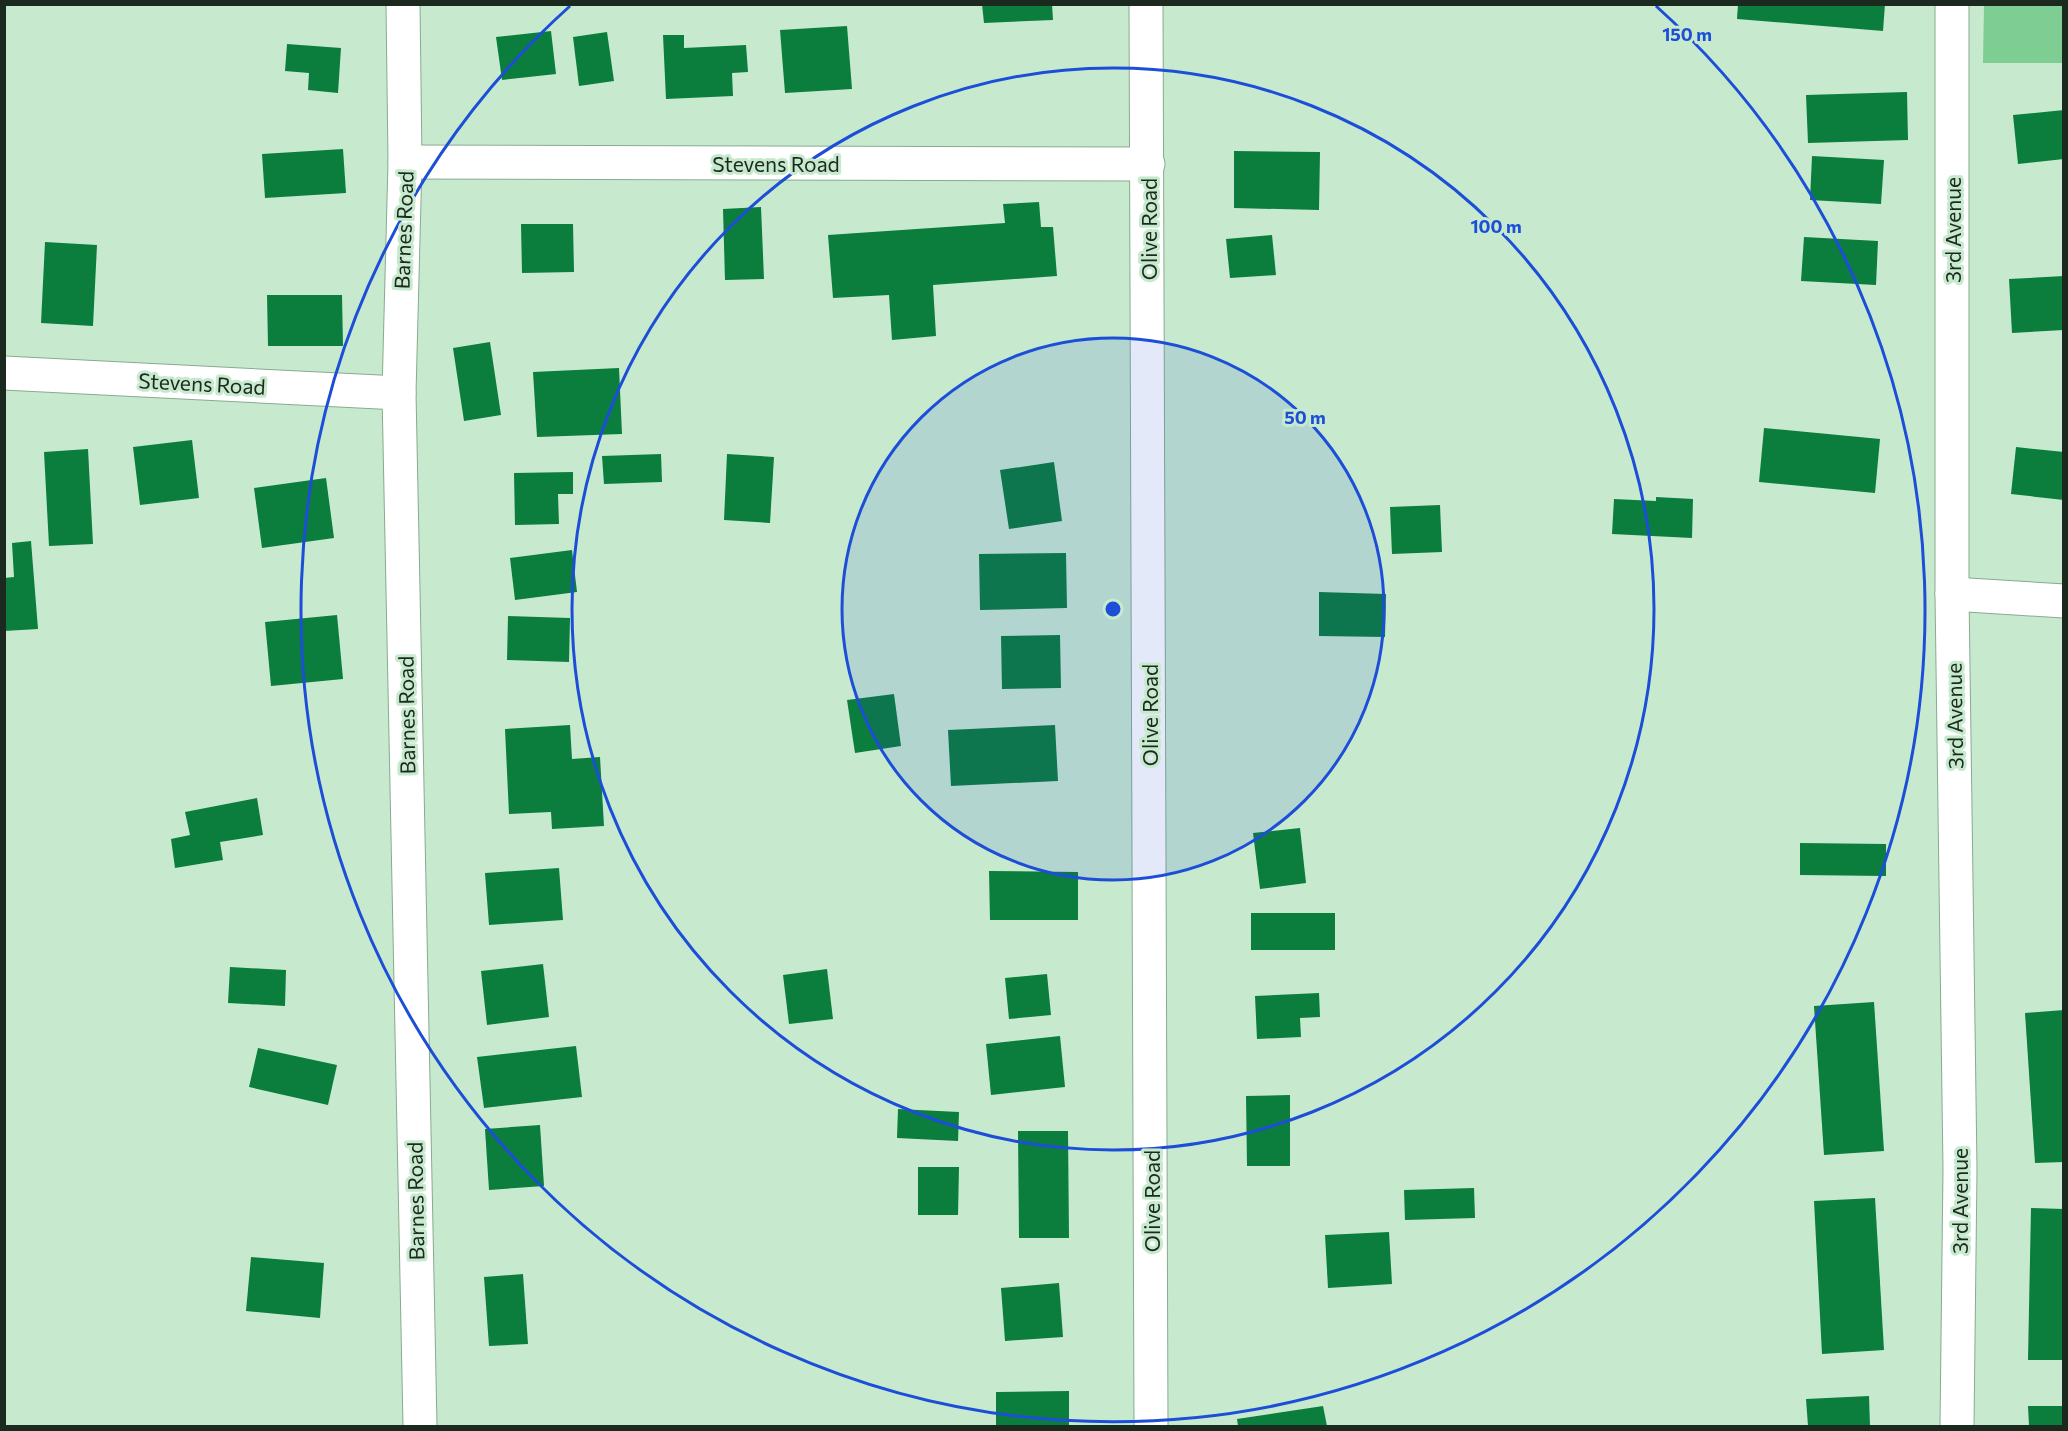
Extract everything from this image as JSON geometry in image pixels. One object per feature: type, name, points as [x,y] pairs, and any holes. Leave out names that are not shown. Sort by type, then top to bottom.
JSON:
[{"type":"street","name":"Barnes Road","points":[[403,4],[405,162],[399,393],[420,1426]]},
{"type":"street","name":"Olive Road","points":[[1146,4],[1151,1426]]},
{"type":"street","name":"3rd Avenue","points":[[1952,4],[1952,594],[1960,1169],[1957,1426]]},
{"type":"street","name":"Stevens Road","points":[[405,162],[1148,164]]},
{"type":"street","name":"Stevens Road","points":[[4,373],[399,393]]},
{"type":"street","points":[[1952,594],[2064,601]]},
{"type":"green space","points":[[1984,5],[2063,5],[2063,63],[1983,63]]},
{"type":"building","points":[[982,4],[1052,4],[1053,20],[984,23]]},
{"type":"building","points":[[1738,4],[1885,4],[1883,31],[1737,19]]},
{"type":"building","points":[[847,26],[852,89],[785,93],[780,30]]},
{"type":"building","points":[[551,31],[556,74],[502,80],[496,37]]},
{"type":"building","points":[[607,32],[614,81],[579,86],[573,37]]},
{"type":"building","points":[[663,35],[684,35],[684,48],[746,45],[748,72],[732,73],[733,96],[666,99]]},
{"type":"building","points":[[287,44],[341,48],[338,93],[308,90],[309,73],[285,71]]},
{"type":"building","points":[[1907,92],[1908,140],[1808,143],[1806,95]]},
{"type":"building","points":[[2064,110],[2064,159],[2018,164],[2013,115]]},
{"type":"building","points":[[343,149],[346,193],[265,198],[262,154]]},
{"type":"building","points":[[1234,151],[1320,152],[1319,210],[1234,208]]},
{"type":"building","points":[[1812,156],[1884,160],[1881,204],[1810,200]]},
{"type":"building","points":[[1039,202],[1041,227],[1053,227],[1057,276],[933,285],[936,336],[892,340],[889,295],[833,298],[828,235],[1005,223],[1003,204]]},
{"type":"building","points":[[761,207],[764,279],[725,280],[723,209]]},
{"type":"building","points":[[521,224],[573,224],[574,272],[522,273]]},
{"type":"building","points":[[1272,235],[1276,275],[1230,278],[1226,239]]},
{"type":"building","points":[[1804,237],[1878,241],[1876,285],[1801,281]]},
{"type":"building","points":[[45,242],[97,245],[93,326],[41,323]]},
{"type":"building","points":[[2064,276],[2064,330],[2012,333],[2009,279]]},
{"type":"building","points":[[267,295],[342,295],[343,346],[268,346]]},
{"type":"building","points":[[490,342],[501,415],[464,421],[453,348]]},
{"type":"building","points":[[619,368],[622,434],[537,437],[533,372]]},
{"type":"building","points":[[1764,428],[1880,439],[1875,493],[1759,482]]},
{"type":"building","points":[[192,440],[199,498],[140,505],[133,447]]},
{"type":"building","points":[[2016,447],[2064,452],[2064,500],[2011,494]]},
{"type":"building","points":[[88,449],[93,544],[49,546],[44,452]]},
{"type":"building","points":[[661,454],[662,482],[604,484],[602,456]]},
{"type":"building","points":[[727,454],[774,457],[770,523],[724,520]]},
{"type":"building","points":[[1054,462],[1062,521],[1009,529],[1000,470]]},
{"type":"building","points":[[573,472],[573,494],[558,494],[559,524],[515,525],[514,473]]},
{"type":"building","points":[[326,478],[334,538],[262,548],[254,488]]},
{"type":"building","points":[[1656,497],[1693,499],[1692,538],[1612,534],[1614,499],[1656,501]]},
{"type":"building","points":[[1440,505],[1442,552],[1392,554],[1390,507]]},
{"type":"building","points":[[31,541],[38,629],[4,631],[4,578],[14,577],[12,543]]},
{"type":"building","points":[[572,550],[577,592],[515,600],[510,558]]},
{"type":"building","points":[[1066,553],[1067,608],[980,610],[979,554]]},
{"type":"building","points":[[1319,592],[1386,594],[1385,637],[1319,636]]},
{"type":"building","points":[[337,615],[343,679],[271,686],[265,622]]},
{"type":"building","points":[[508,616],[570,618],[569,662],[507,660]]},
{"type":"building","points":[[1060,635],[1061,688],[1002,689],[1001,636]]},
{"type":"building","points":[[894,694],[901,746],[855,753],[847,700]]},
{"type":"building","points":[[570,725],[572,759],[600,757],[604,826],[552,829],[551,812],[509,814],[505,729]]},
{"type":"building","points":[[1055,725],[1058,781],[951,786],[948,730]]},
{"type":"building","points":[[257,798],[263,835],[220,842],[223,860],[175,868],[171,839],[190,835],[185,812]]},
{"type":"building","points":[[1300,828],[1306,883],[1260,889],[1253,833]]},
{"type":"building","points":[[1800,843],[1886,844],[1886,876],[1800,875]]},
{"type":"building","points":[[559,868],[563,920],[489,925],[485,873]]},
{"type":"building","points":[[989,871],[1078,872],[1078,920],[990,920]]},
{"type":"building","points":[[1251,913],[1335,913],[1335,950],[1251,950]]},
{"type":"building","points":[[543,964],[549,1017],[487,1025],[481,971]]},
{"type":"building","points":[[230,967],[286,970],[285,1006],[228,1003]]},
{"type":"building","points":[[827,969],[833,1019],[789,1024],[783,975]]},
{"type":"building","points":[[1047,974],[1051,1015],[1009,1019],[1005,978]]},
{"type":"building","points":[[1319,993],[1320,1017],[1300,1018],[1301,1037],[1257,1039],[1255,996]]},
{"type":"building","points":[[1874,1002],[1884,1151],[1824,1155],[1814,1006]]},
{"type":"building","points":[[2064,1010],[2064,1162],[2035,1163],[2025,1013]]},
{"type":"building","points":[[1060,1036],[1065,1087],[991,1095],[986,1044]]},
{"type":"building","points":[[576,1046],[582,1097],[484,1108],[477,1057]]},
{"type":"building","points":[[258,1048],[337,1065],[328,1105],[249,1087]]},
{"type":"building","points":[[1290,1095],[1290,1166],[1247,1166],[1246,1096]]},
{"type":"building","points":[[898,1109],[959,1112],[958,1141],[897,1138]]},
{"type":"building","points":[[540,1125],[544,1186],[489,1190],[485,1129]]},
{"type":"building","points":[[1018,1131],[1068,1131],[1069,1238],[1019,1238]]},
{"type":"building","points":[[918,1167],[959,1167],[958,1215],[918,1215]]},
{"type":"building","points":[[1474,1188],[1475,1218],[1405,1220],[1404,1190]]},
{"type":"building","points":[[1875,1198],[1884,1350],[1822,1354],[1814,1201]]},
{"type":"building","points":[[2031,1208],[2064,1209],[2064,1360],[2028,1360]]},
{"type":"building","points":[[1389,1232],[1392,1284],[1328,1288],[1325,1235]]},
{"type":"building","points":[[251,1257],[324,1263],[320,1318],[246,1311]]},
{"type":"building","points":[[523,1274],[528,1344],[489,1346],[484,1277]]},
{"type":"building","points":[[1059,1283],[1063,1337],[1005,1341],[1001,1288]]},
{"type":"building","points":[[1069,1391],[1069,1426],[996,1426],[996,1392]]},
{"type":"building","points":[[1869,1396],[1870,1426],[1808,1426],[1806,1399]]},
{"type":"building","points":[[1323,1406],[1327,1426],[1238,1426],[1237,1419]]},
{"type":"building","points":[[2028,1406],[2064,1406],[2064,1426],[2029,1426]]}]
